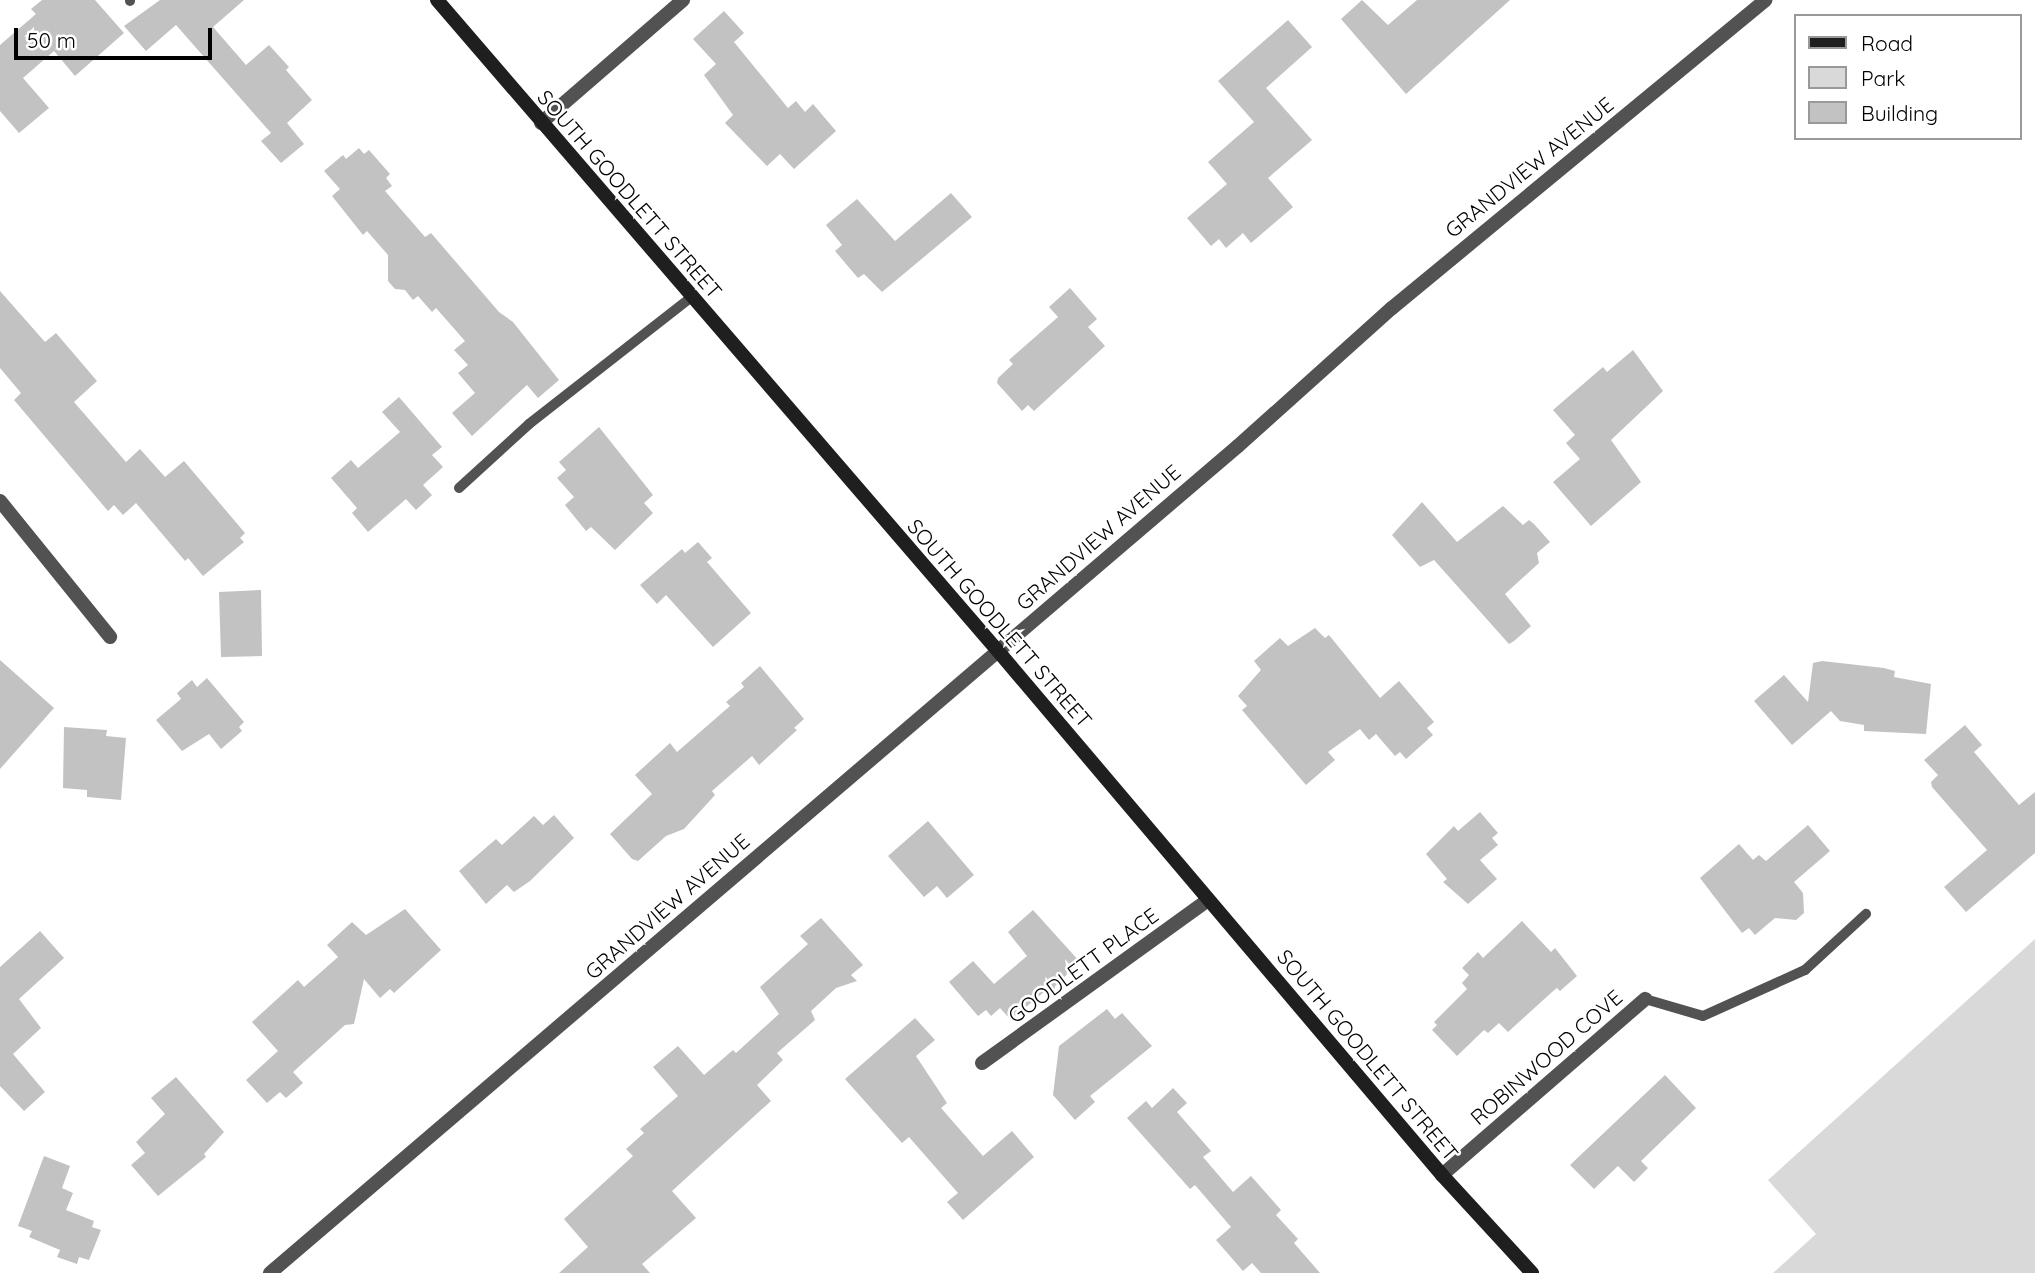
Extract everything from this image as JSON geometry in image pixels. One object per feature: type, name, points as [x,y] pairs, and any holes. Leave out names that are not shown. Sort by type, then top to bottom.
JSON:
[{"type":"main road","name":"SOUTH GOODLETT STREET","points":[[437,0],[690,298],[998,650],[1442,1175],[1531,1273]]},
{"type":"street","points":[[541,123],[683,0]]},
{"type":"street","name":"GRANDVIEW AVENUE","points":[[270,1273],[998,650],[1402,299],[1765,0]]},
{"type":"street","points":[[0,501],[110,637]]},
{"type":"street","name":"GOODLETT PLACE","points":[[982,1063],[1208,900]]},
{"type":"street","name":"ROBINWOOD COVE","points":[[1442,1175],[1645,999]]},
{"type":"lane","points":[[459,488],[529,425],[690,298]]},
{"type":"lane","points":[[1645,999],[1703,1016],[1805,970],[1866,914]]},
{"type":"green space","points":[[2035,939],[2035,1273],[1773,1273],[1816,1234],[1768,1180]]},
{"type":"building","points":[[42,0],[95,0],[124,33],[75,76],[54,51],[23,78],[49,108],[19,133],[0,111],[0,45],[36,14],[31,9]]},
{"type":"building","points":[[160,0],[244,0],[213,27],[246,65],[269,45],[289,67],[286,70],[312,100],[287,123],[304,144],[281,163],[261,141],[271,133],[176,25],[146,51],[124,26]]},
{"type":"building","points":[[1362,0],[1388,25],[1417,0],[1510,0],[1406,94],[1341,19]]},
{"type":"building","points":[[724,11],[744,33],[734,42],[788,108],[796,101],[805,112],[813,104],[836,131],[794,169],[780,154],[767,166],[725,123],[733,115],[704,75],[716,64],[693,39]]},
{"type":"building","points":[[1288,20],[1312,47],[1266,88],[1312,140],[1268,178],[1293,207],[1251,243],[1243,233],[1226,248],[1219,239],[1211,246],[1187,218],[1227,184],[1208,162],[1254,122],[1218,81]]},
{"type":"building","points":[[359,148],[364,154],[369,150],[390,174],[386,178],[392,186],[385,191],[425,237],[431,233],[499,312],[513,322],[559,380],[538,398],[527,385],[472,436],[452,413],[475,393],[458,373],[468,365],[454,350],[465,341],[436,308],[432,312],[418,296],[413,300],[405,290],[395,289],[388,281],[388,255],[367,231],[363,235],[332,196],[340,189],[324,171],[343,155],[346,159]]},
{"type":"building","points":[[951,193],[972,217],[882,292],[864,274],[858,278],[835,251],[842,245],[826,225],[857,199],[895,241]]},
{"type":"building","points":[[1070,288],[1097,319],[1088,327],[1105,346],[1034,411],[1028,405],[1022,411],[997,383],[998,378],[1013,364],[1009,360],[1058,317],[1049,307]]},
{"type":"building","points":[[0,291],[45,342],[56,333],[97,381],[74,402],[126,462],[140,449],[165,477],[184,461],[245,533],[240,538],[244,542],[203,576],[188,558],[185,561],[136,503],[123,515],[114,505],[108,511],[14,400],[21,393],[0,368]]},
{"type":"building","points":[[1633,350],[1663,391],[1611,440],[1641,482],[1591,526],[1553,482],[1580,459],[1566,443],[1575,435],[1553,410],[1603,367],[1607,372]]},
{"type":"building","points":[[399,397],[442,447],[432,455],[443,467],[423,485],[432,495],[416,510],[406,499],[368,532],[352,513],[357,508],[331,478],[351,460],[358,468],[400,432],[382,412]]},
{"type":"building","points":[[599,427],[653,495],[644,503],[653,513],[615,550],[591,527],[586,531],[565,505],[574,497],[557,478],[566,470],[559,462]]},
{"type":"building","points":[[1422,502],[1457,542],[1503,506],[1523,525],[1529,520],[1550,542],[1537,553],[1539,563],[1505,594],[1531,626],[1514,641],[1509,644],[1434,560],[1420,567],[1392,535]]},
{"type":"building","points":[[698,542],[712,558],[707,562],[751,613],[713,647],[666,595],[657,604],[640,585],[682,549],[685,553]]},
{"type":"building","points":[[261,590],[262,656],[221,657],[219,592]]},
{"type":"building","points":[[1315,628],[1325,638],[1329,635],[1380,698],[1399,681],[1434,722],[1427,728],[1433,735],[1406,759],[1400,752],[1395,756],[1376,734],[1369,740],[1360,729],[1328,752],[1335,760],[1306,785],[1242,710],[1247,706],[1238,696],[1261,670],[1254,661],[1280,638],[1288,646]]},
{"type":"building","points":[[0,660],[54,708],[0,769]]},
{"type":"building","points":[[1822,661],[1884,668],[1895,671],[1894,677],[1931,684],[1926,734],[1864,731],[1864,725],[1840,721],[1831,711],[1792,745],[1754,701],[1784,675],[1808,702],[1813,663]]},
{"type":"building","points":[[760,666],[804,719],[794,728],[797,730],[759,765],[752,756],[712,791],[715,795],[684,829],[666,836],[638,861],[632,859],[610,834],[652,794],[635,775],[670,743],[677,752],[730,706],[726,702],[744,687],[741,683]]},
{"type":"building","points":[[207,678],[244,722],[239,727],[242,731],[221,749],[209,734],[182,751],[156,720],[181,699],[177,693],[192,680],[197,687]]},
{"type":"building","points":[[1965,725],[1982,745],[1974,752],[2019,805],[2035,792],[2035,853],[1966,912],[1944,887],[1987,850],[1932,787],[1931,782],[1938,775],[1924,760]]},
{"type":"building","points":[[64,727],[107,730],[106,736],[126,738],[121,800],[87,797],[87,790],[63,788]]},
{"type":"building","points":[[1480,812],[1498,833],[1492,838],[1498,845],[1480,860],[1497,879],[1468,904],[1443,882],[1447,879],[1426,854],[1454,826],[1458,831]]},
{"type":"building","points":[[554,815],[574,838],[530,881],[514,892],[507,885],[486,904],[459,871],[496,839],[502,845],[534,816],[543,825]]},
{"type":"building","points":[[928,821],[974,875],[947,898],[937,886],[924,897],[888,856]]},
{"type":"building","points":[[1808,825],[1830,851],[1794,882],[1803,893],[1804,913],[1796,920],[1775,918],[1755,935],[1749,928],[1742,933],[1700,878],[1739,844],[1753,860],[1759,855],[1766,861]]},
{"type":"building","points":[[405,909],[441,950],[394,993],[390,989],[380,998],[364,979],[354,1024],[345,1025],[293,1072],[303,1083],[286,1098],[280,1092],[267,1103],[246,1080],[278,1051],[252,1022],[298,980],[304,987],[338,957],[327,945],[352,922],[366,935]]},
{"type":"building","points":[[1033,910],[1080,962],[1055,986],[1054,993],[1044,992],[1026,1007],[1026,1019],[1017,1015],[1011,1020],[1000,1008],[991,1016],[986,1010],[978,1016],[949,982],[973,961],[994,984],[1027,956],[1008,932]]},
{"type":"building","points":[[821,918],[863,965],[851,975],[857,981],[836,988],[811,1011],[815,1020],[777,1053],[783,1060],[757,1085],[771,1101],[672,1191],[696,1218],[642,1264],[650,1273],[559,1273],[588,1247],[564,1219],[633,1156],[626,1149],[644,1133],[640,1129],[678,1096],[653,1067],[678,1046],[704,1075],[733,1050],[736,1053],[779,1014],[760,987],[808,944],[800,936]]},
{"type":"building","points":[[1522,921],[1551,952],[1555,948],[1577,976],[1560,991],[1557,988],[1552,992],[1508,1032],[1499,1023],[1488,1033],[1484,1030],[1457,1056],[1432,1030],[1437,1025],[1434,1022],[1467,989],[1462,983],[1469,975],[1462,968],[1478,952],[1483,958]]},
{"type":"building","points":[[40,931],[64,958],[19,999],[41,1028],[13,1054],[45,1092],[24,1111],[0,1086],[0,967]]},
{"type":"building","points":[[1107,1009],[1115,1019],[1122,1013],[1152,1046],[1090,1096],[1095,1102],[1075,1120],[1053,1095],[1059,1046]]},
{"type":"building","points":[[915,1018],[935,1040],[916,1056],[947,1103],[941,1108],[983,1156],[1012,1131],[1034,1157],[963,1220],[947,1202],[958,1193],[909,1137],[902,1143],[845,1079]]},
{"type":"building","points":[[1665,1075],[1696,1108],[1641,1161],[1648,1168],[1634,1182],[1618,1166],[1594,1189],[1570,1165]]},
{"type":"building","points":[[176,1077],[224,1132],[204,1154],[206,1157],[158,1196],[131,1165],[145,1153],[136,1142],[165,1114],[151,1098]]},
{"type":"building","points":[[1173,1088],[1187,1103],[1177,1112],[1211,1151],[1203,1157],[1233,1192],[1251,1176],[1281,1210],[1276,1215],[1298,1239],[1294,1243],[1320,1273],[1261,1273],[1252,1263],[1243,1271],[1216,1240],[1231,1227],[1195,1185],[1190,1189],[1127,1118],[1146,1101],[1152,1108]]},
{"type":"building","points":[[44,1156],[70,1166],[62,1188],[73,1193],[66,1210],[94,1221],[92,1227],[101,1230],[89,1260],[79,1257],[77,1264],[57,1257],[60,1250],[29,1237],[32,1231],[18,1226]]}]
